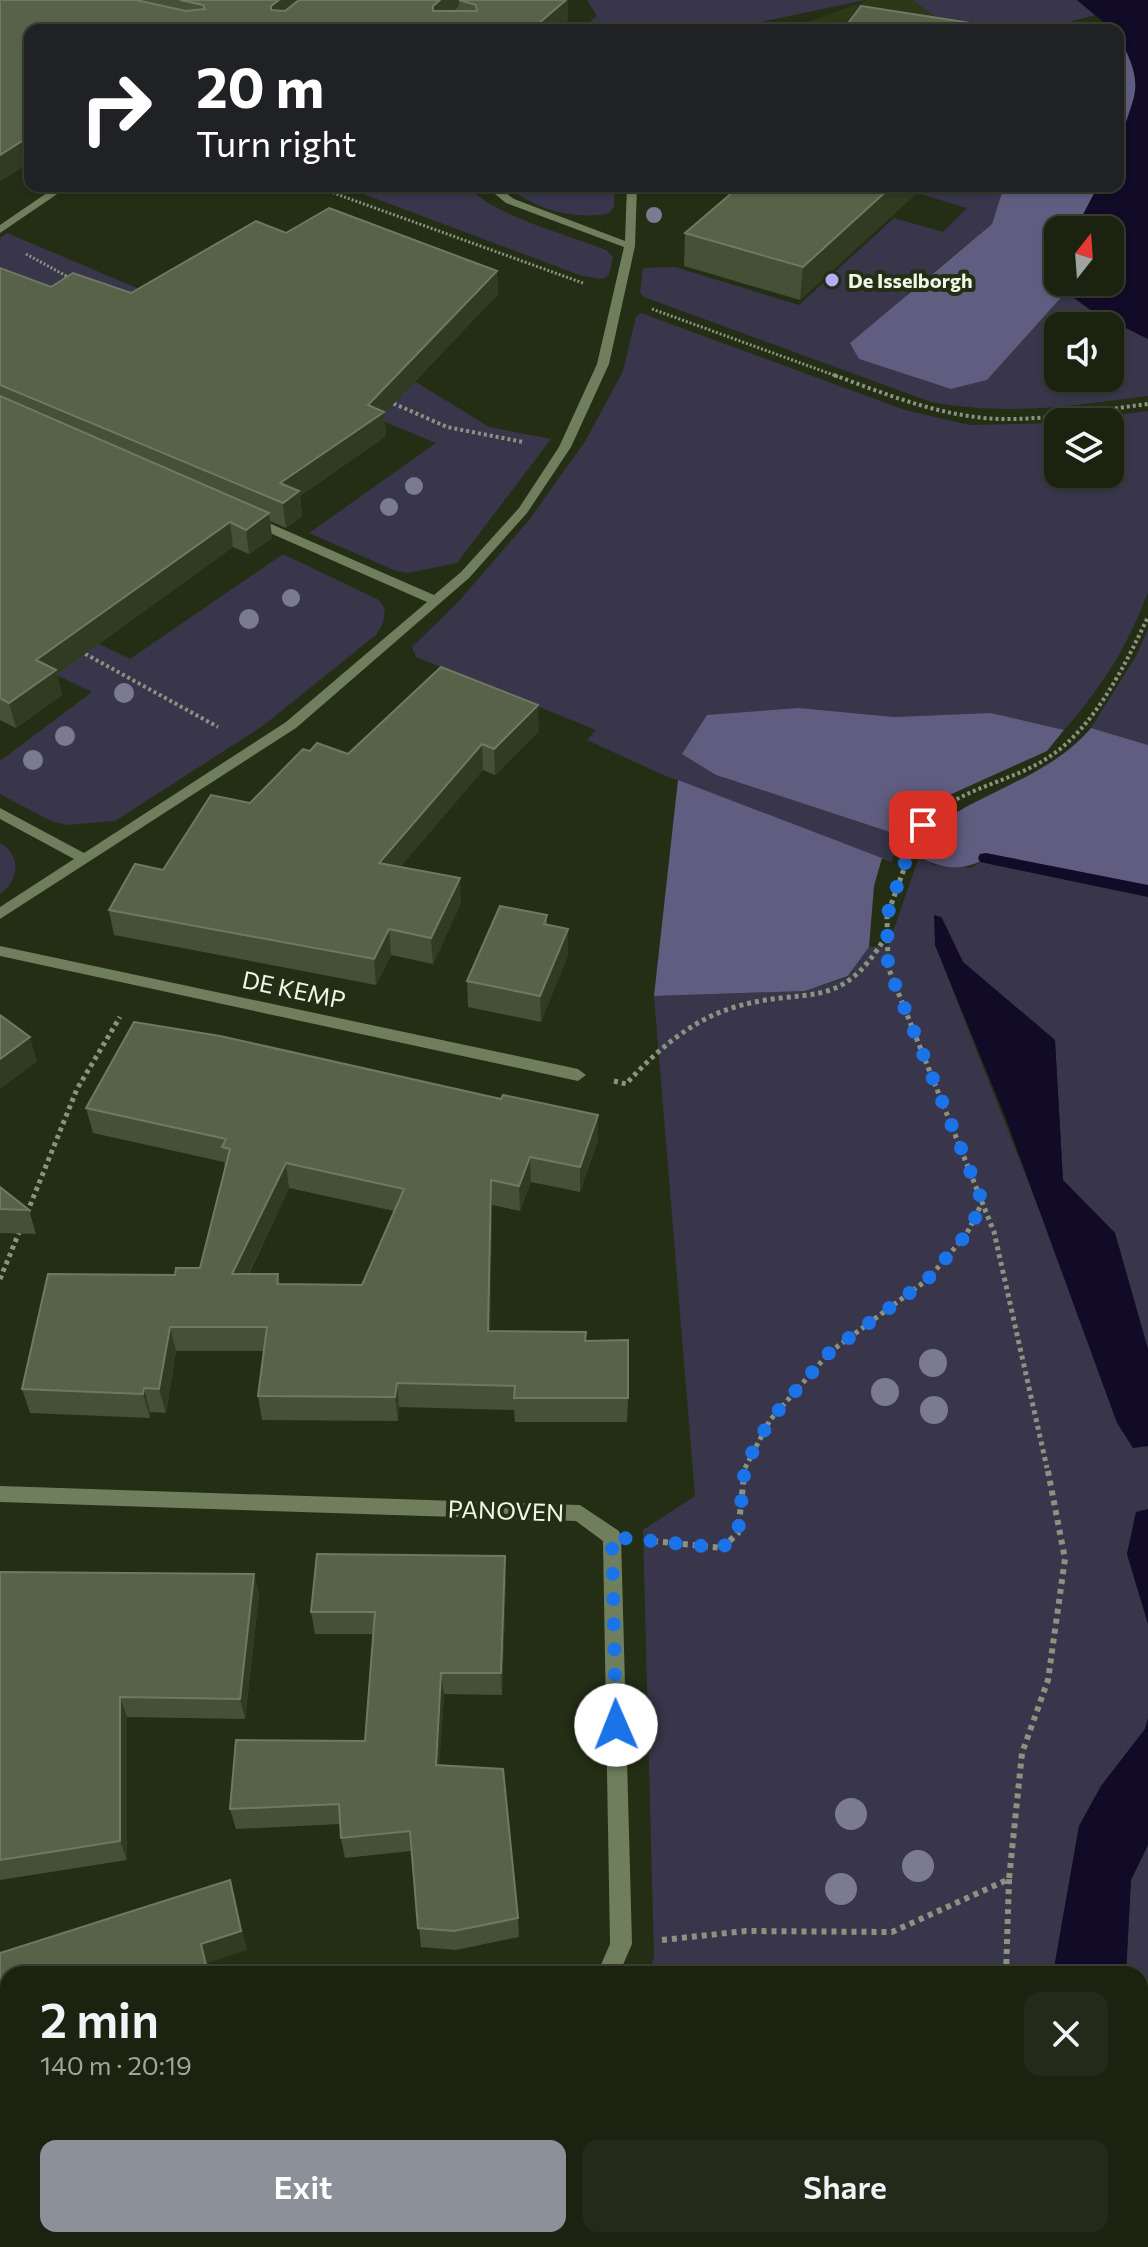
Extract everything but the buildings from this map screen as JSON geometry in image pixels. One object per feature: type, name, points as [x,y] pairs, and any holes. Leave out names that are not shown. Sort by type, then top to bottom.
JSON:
[{"type":"street","points":[[0,230],[55,192]]},
{"type":"street","points":[[498,192],[510,201],[630,246]]},
{"type":"street","points":[[0,914],[291,725],[465,575],[523,510],[565,447],[603,364],[630,246],[632,192]]},
{"type":"street","points":[[232,512],[436,601]]},
{"type":"street","points":[[0,813],[84,859]]},
{"type":"street","name":"DE KEMP","points":[[0,951],[578,1075]]},
{"type":"street","name":"PANOVEN","points":[[0,1494],[567,1512],[580,1513],[612,1537]]},
{"type":"street","points":[[611,1966],[621,1944],[612,1537]]},
{"type":"path","points":[[331,192],[884,394],[945,412],[1002,419],[1042,418],[1148,404]]},
{"type":"path","points":[[26,254],[77,282]]},
{"type":"path","points":[[384,398],[447,427],[496,438],[565,447]]},
{"type":"path","points":[[1006,1966],[1009,1879],[1022,1753],[1048,1680],[1065,1559],[998,1247],[888,967],[887,916],[899,878],[923,825],[947,805],[1050,757],[1091,717],[1125,664],[1148,617]]},
{"type":"path","points":[[72,647],[185,707],[254,749]]},
{"type":"path","points":[[578,1075],[626,1084],[652,1054],[681,1032],[736,1007],[797,998],[851,984],[873,962],[887,933]]},
{"type":"path","points":[[0,1279],[77,1089],[141,981]]},
{"type":"path","points":[[612,1537],[722,1548],[738,1533],[745,1466],[770,1420],[830,1352],[927,1280],[966,1235],[983,1203]]},
{"type":"path","points":[[621,1944],[746,1931],[892,1932],[1009,1879]]},
{"type":"shaded area","points":[[587,0],[865,0],[757,24],[587,24],[597,16]]},
{"type":"shaded area","points":[[868,0],[925,0],[966,24],[803,24]]},
{"type":"shaded area","points":[[913,0],[1077,0],[1095,15],[1062,24],[946,24]]},
{"type":"shaded area","points":[[1077,0],[1148,0],[1148,339],[1124,327],[1124,312],[1094,312],[1071,296],[1124,296],[1124,216],[1082,216],[1095,192],[1124,192],[1124,129],[1133,102],[1135,81],[1124,48],[1124,24],[1106,24]]},
{"type":"shaded area","points":[[1124,41],[1140,58],[1142,69],[1140,93],[1124,136]]},
{"type":"shaded area","points":[[358,192],[474,192],[513,216],[606,250],[613,257],[609,275],[603,279],[582,276]]},
{"type":"shaded area","points":[[516,192],[615,192],[614,207],[609,213],[569,214],[542,207]]},
{"type":"shaded area","points":[[921,192],[1002,192],[992,224],[909,292],[859,359],[951,389],[987,380],[1044,317],[1044,392],[1124,392],[1124,327],[1148,339],[1148,396],[1014,409],[931,402],[640,293],[643,268],[675,267],[799,305],[894,218],[943,232],[967,208]]},
{"type":"shaded area","points":[[1002,192],[1095,192],[1082,216],[1044,216],[1044,296],[1062,296],[1048,312],[1044,312],[1044,317],[987,380],[951,389],[859,359],[850,343],[992,224]]},
{"type":"shaded area","points":[[7,233],[288,352],[408,377],[489,427],[551,439],[457,563],[408,573],[396,571],[309,533],[436,443],[107,307],[0,270],[0,238]]},
{"type":"shaded area","points":[[1062,296],[1071,296],[1092,311],[1048,312]]},
{"type":"shaded area","points":[[641,313],[905,410],[969,425],[1044,423],[1044,488],[1124,488],[1124,414],[1148,411],[1148,592],[1113,665],[1064,730],[991,713],[894,717],[799,708],[683,754],[716,775],[902,836],[891,862],[661,774],[587,740],[596,730],[416,657],[412,647],[459,601],[529,520],[586,440],[623,371],[636,317]]},
{"type":"shaded area","points":[[283,554],[379,600],[385,609],[377,634],[264,725],[115,821],[67,825],[51,821],[0,794],[0,761],[92,692],[0,648],[0,596],[130,659]]},
{"type":"shaded area","points":[[1148,629],[1148,745],[1091,728],[1136,656]]},
{"type":"shaded area","points":[[799,708],[894,717],[991,713],[1064,730],[1047,751],[945,797],[911,820],[902,836],[716,775],[682,754],[707,715]]},
{"type":"shaded area","points":[[1091,728],[1148,745],[1148,891],[986,858],[953,867],[919,857],[922,837],[942,822],[1053,761]]},
{"type":"shaded area","points":[[678,780],[882,858],[874,886],[869,947],[848,976],[805,991],[654,996]]},
{"type":"shaded area","points":[[0,843],[12,854],[15,868],[11,882],[0,894]]},
{"type":"shaded area","points":[[919,857],[934,865],[971,868],[986,858],[1148,891],[1148,1349],[1115,1233],[1063,1180],[1055,1040],[963,962],[942,917],[935,945],[1133,1448],[1148,1446],[1148,1509],[1136,1513],[1127,1554],[1148,1624],[1148,1718],[1145,1729],[1101,1786],[1079,1826],[1054,1966],[651,1966],[654,1957],[643,1530],[695,1496],[654,996],[805,991],[848,977],[869,947],[888,946]]},
{"type":"shaded area","points":[[934,915],[941,917],[963,962],[1055,1040],[1063,1180],[1115,1233],[1148,1349],[1148,1446],[1133,1448],[1117,1423],[1004,1114],[935,945]]},
{"type":"shaded area","points":[[1148,1509],[1148,1624],[1127,1554],[1136,1512]]},
{"type":"shaded area","points":[[1148,1718],[1148,1845],[1131,1880],[1126,1966],[1054,1966],[1079,1826],[1101,1786],[1145,1729]]},
{"type":"shaded area","points":[[1148,1845],[1148,1966],[1126,1966],[1131,1880]]},
{"type":"waterway","points":[[986,858],[1148,891]]},
{"type":"place","name":"De Isselborgh","points":[[832,280]]},
{"type":"route","points":[[616,1725],[612,1537],[722,1548],[738,1533],[745,1466],[770,1420],[830,1352],[927,1280],[966,1235],[983,1203],[888,967],[887,916],[904,865],[923,825]]}]
